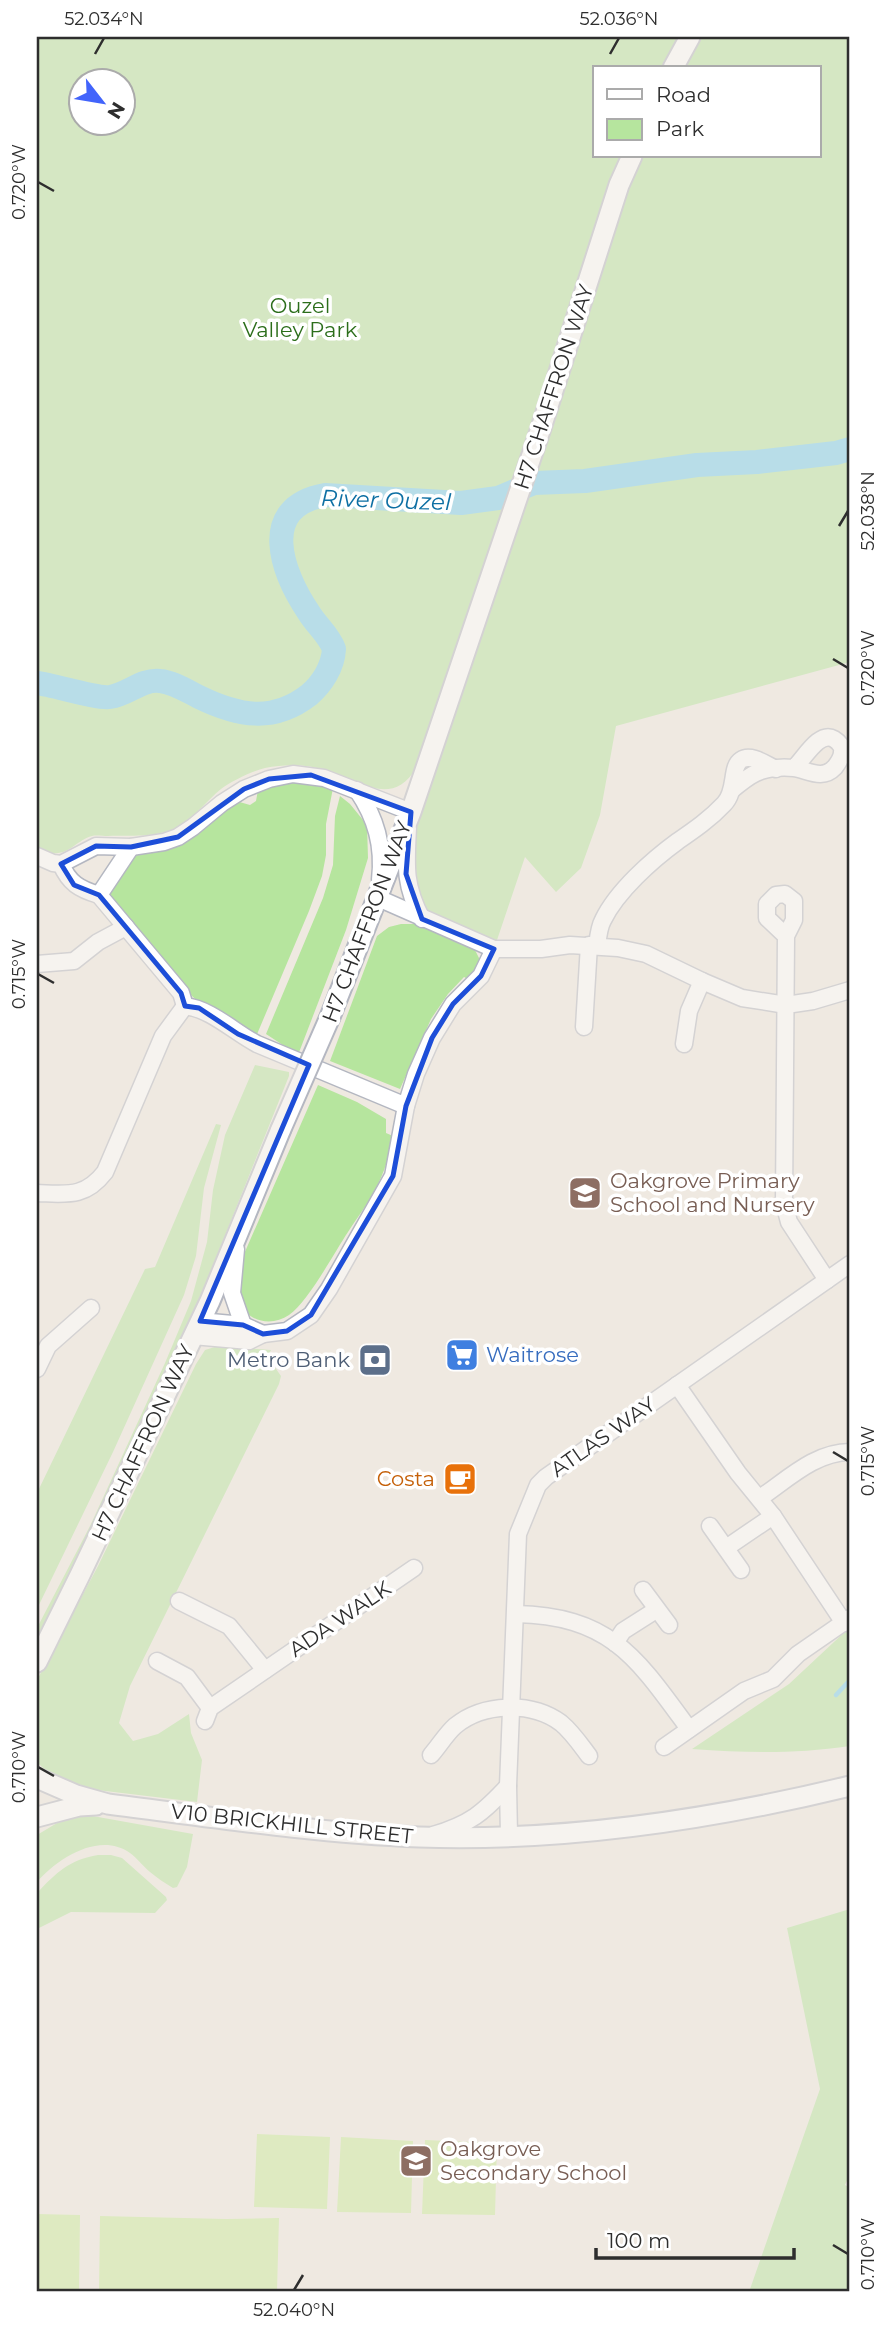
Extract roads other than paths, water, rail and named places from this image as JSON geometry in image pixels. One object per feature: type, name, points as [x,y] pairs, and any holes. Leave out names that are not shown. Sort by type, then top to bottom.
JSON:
[{"type":"street","points":[[674,66],[690,37]]},
{"type":"street","name":"H7 CHAFFRON WAY","points":[[37,1662],[197,1328],[330,1017],[378,897],[476,620],[631,158]]},
{"type":"street","points":[[584,1027],[593,946],[602,920],[628,886],[677,842],[699,828],[726,803],[733,789],[760,771],[793,768]]},
{"type":"street","points":[[37,856],[61,864],[96,846],[131,847],[178,837],[244,789],[269,779],[293,774],[311,775],[356,790],[409,815],[406,874],[412,901],[422,919]]},
{"type":"street","points":[[356,790],[370,810],[379,838],[382,864],[378,897],[494,949],[541,949],[570,945],[646,954],[742,998],[786,1005],[813,1001],[850,990]]},
{"type":"street","points":[[99,895],[131,847]]},
{"type":"street","points":[[61,864],[66,877],[74,885],[99,895],[181,993],[186,1006]]},
{"type":"street","points":[[37,964],[74,961],[98,942],[126,927]]},
{"type":"street","points":[[786,936],[784,1203],[789,1222],[827,1280]]},
{"type":"street","points":[[197,1328],[248,1341],[263,1334],[287,1331],[311,1315],[329,1289],[393,1176],[416,1074],[432,1038],[453,1004],[481,976],[494,949]]},
{"type":"street","points":[[684,1044],[689,1011],[702,981]]},
{"type":"street","points":[[186,1006],[199,1008],[237,1034],[407,1106]]},
{"type":"street","points":[[37,1193],[72,1194],[96,1184],[105,1172],[163,1036],[186,1006]]},
{"type":"street","points":[[237,1236],[232,1293],[243,1325]]},
{"type":"street","name":"ATLAS WAY","points":[[509,1835],[508,1786],[518,1534],[538,1485],[850,1264]]},
{"type":"street","points":[[37,1369],[48,1346],[95,1305]]},
{"type":"street","points":[[197,1328],[243,1325],[263,1334]]},
{"type":"street","points":[[664,1747],[744,1691],[773,1679],[798,1654],[847,1620],[760,1498],[738,1473],[677,1385]]},
{"type":"street","points":[[760,1498],[817,1458],[838,1452],[850,1452]]},
{"type":"street","points":[[726,1548],[773,1516]]},
{"type":"street","points":[[710,1526],[741,1570]]},
{"type":"street","name":"ADA WALK","points":[[157,1661],[187,1677],[208,1714],[265,1670],[414,1568]]},
{"type":"street","points":[[643,1590],[669,1625]]},
{"type":"street","points":[[179,1601],[229,1626],[265,1670]]},
{"type":"street","points":[[615,1643],[623,1631],[656,1610]]},
{"type":"street","points":[[516,1614],[546,1614],[593,1628],[615,1643],[647,1672],[689,1729]]},
{"type":"street","points":[[431,1755],[452,1728],[469,1716],[491,1708],[512,1708],[538,1712],[560,1723],[589,1756]]},
{"type":"street","name":"V10 BRICKHILL STREET","points":[[37,1777],[76,1795],[108,1804],[304,1829],[428,1837],[584,1832],[697,1819],[846,1787]]},
{"type":"street","points":[[428,1837],[450,1830],[483,1813],[508,1786]]},
{"type":"street","name":"V10 BRICKHILL STREET","points":[[37,1817],[79,1806],[108,1804]]},
{"type":"waterway","name":"River Ouzel","points":[[37,683],[110,697],[147,682],[160,681],[175,685],[213,704],[255,714],[282,710],[296,704],[318,686],[329,669],[334,649],[299,597],[291,579],[281,544],[283,527],[290,513],[304,502],[325,495],[461,503],[498,498],[534,483],[585,481],[697,465],[757,462],[850,449]]},
{"type":"waterway","points":[[836,1695],[850,1680]]},
{"type":"place","name":"Oakgrove Primary School and Nursery","points":[[585,1193]]},
{"type":"place","name":"Waitrose","points":[[462,1355]]},
{"type":"place","name":"Metro Bank","points":[[375,1360]]},
{"type":"place","name":"Costa","points":[[460,1479]]},
{"type":"place","name":"Oakgrove Secondary School","points":[[416,2161]]},
{"type":"park label","name":"Ouzel Valley Park","points":[[300,318]]}]
